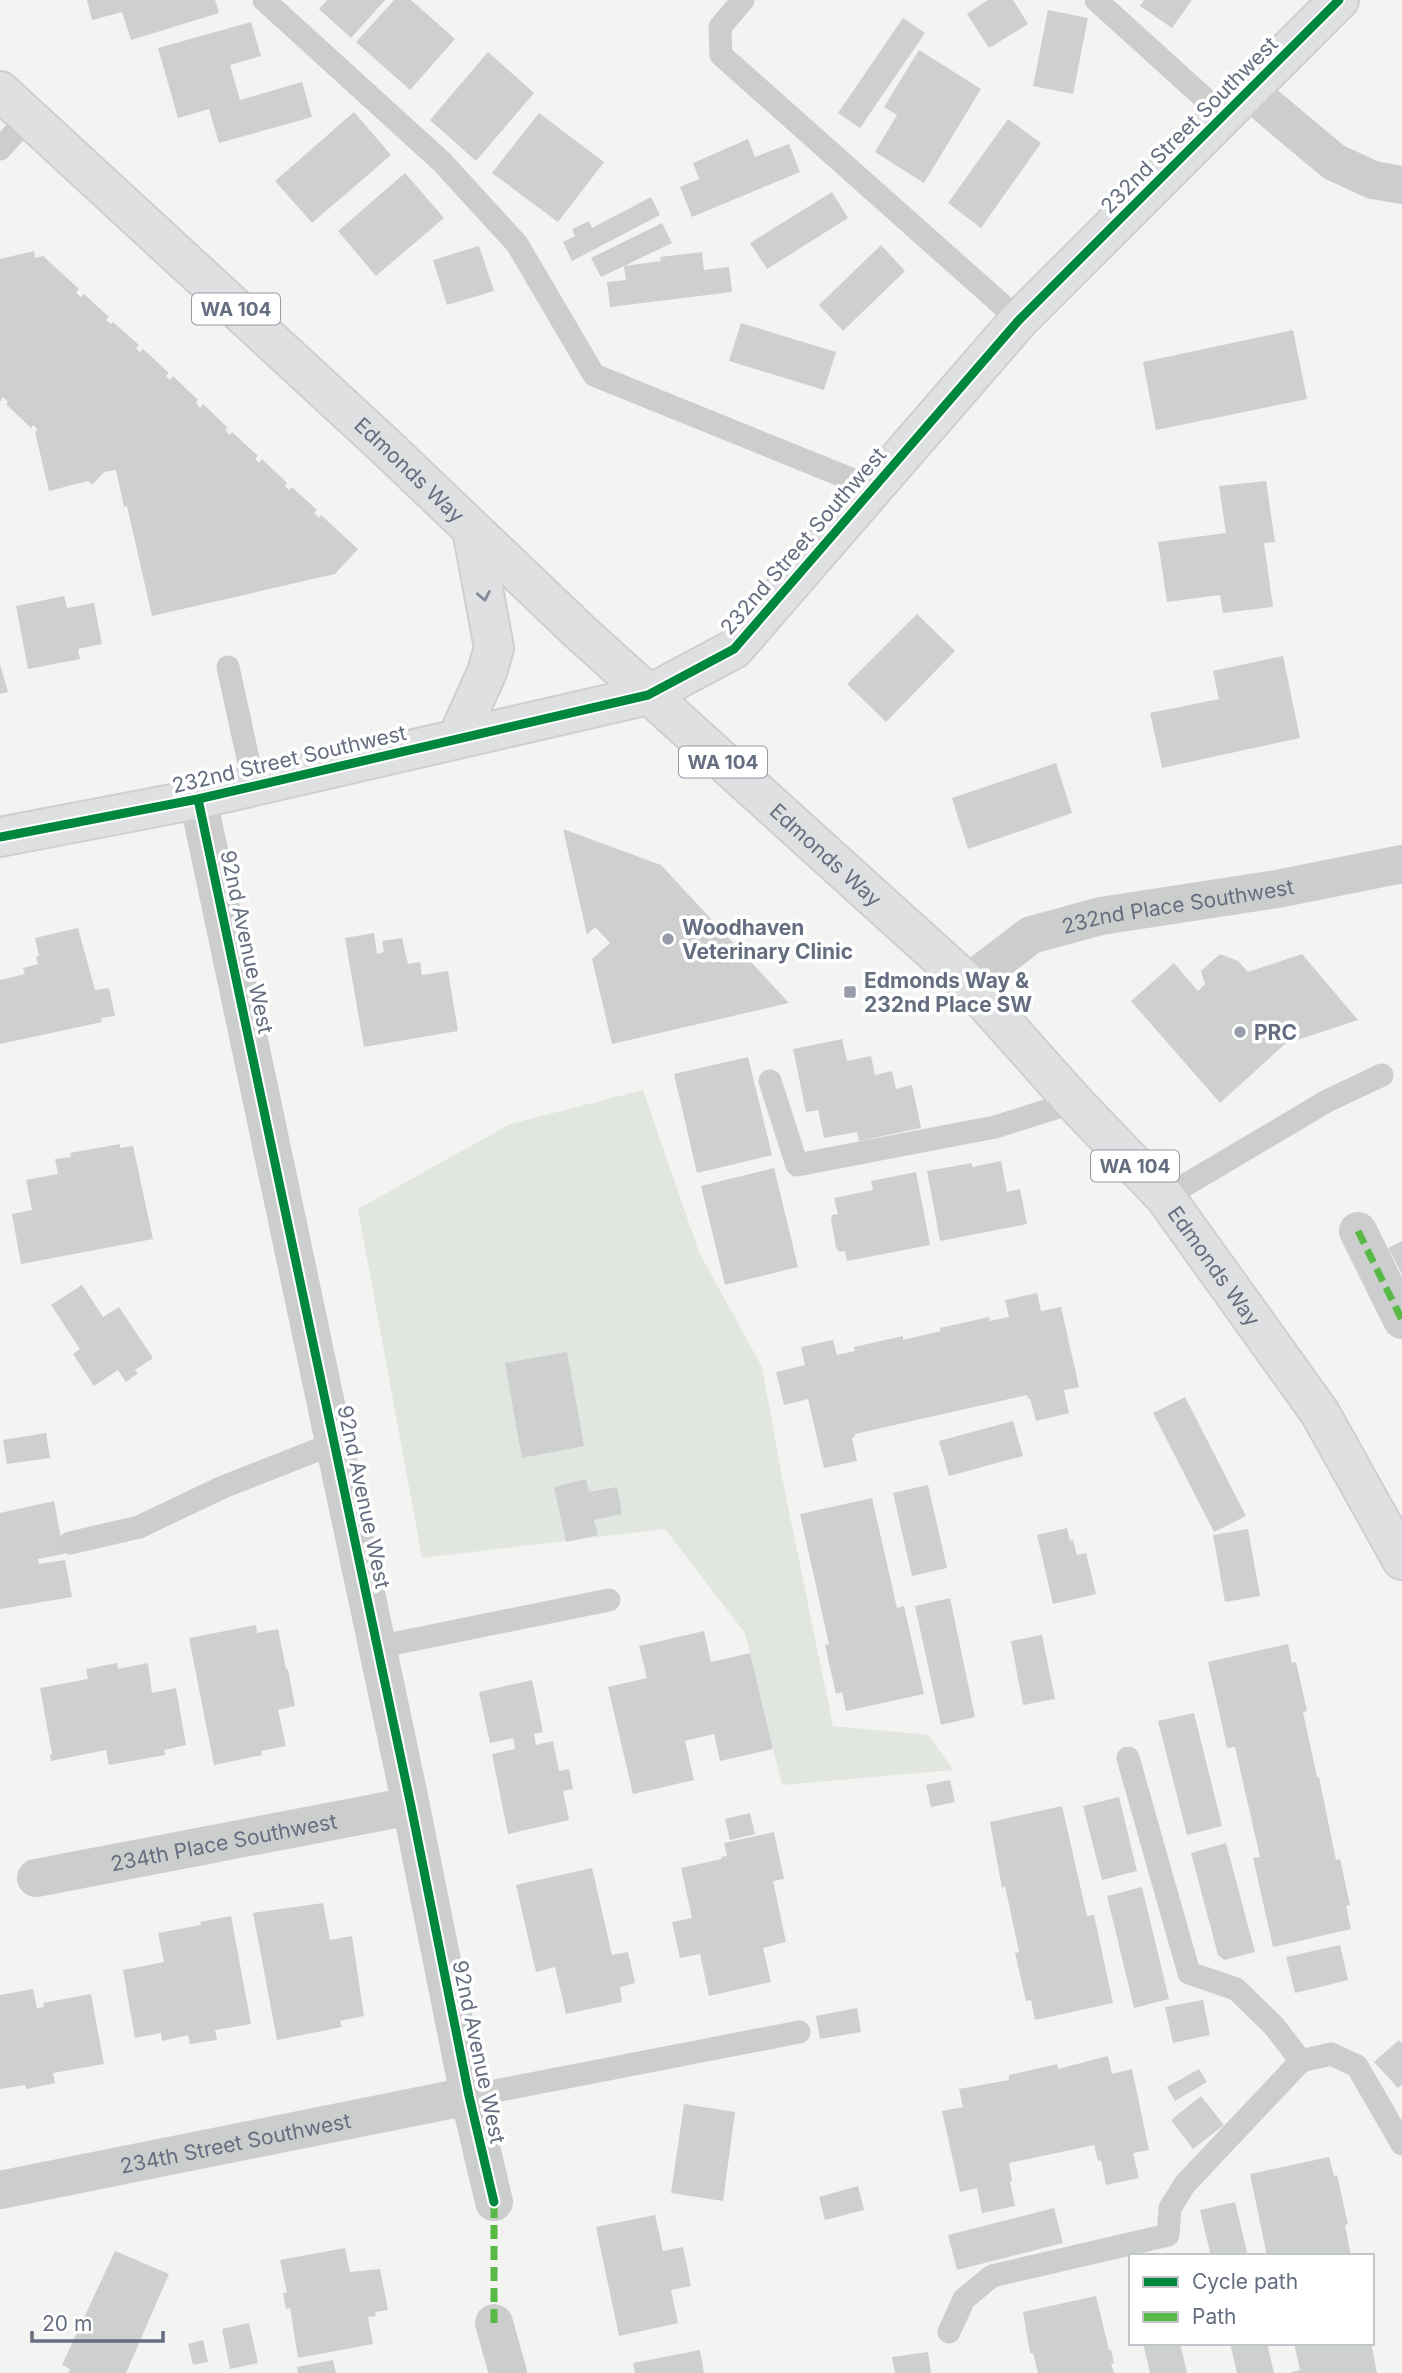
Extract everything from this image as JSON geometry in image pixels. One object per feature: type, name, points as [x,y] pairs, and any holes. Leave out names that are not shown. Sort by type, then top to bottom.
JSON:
[{"type":"main road","name":"232nd Street Southwest","points":[[0,837],[198,799],[648,695],[734,649],[1018,320],[1339,0]]},
{"type":"main road","name":"Edmonds Way","points":[[0,91],[648,695],[968,983],[1074,1102],[1165,1197],[1320,1413],[1402,1560]]},
{"type":"main road","points":[[457,739],[487,672],[494,649],[472,529]]},
{"type":"street","points":[[1235,102],[1334,162],[1373,180],[1402,186]]},
{"type":"street","name":"92nd Avenue West","points":[[198,799],[411,1806],[469,2096],[494,2202]]},
{"type":"street","name":"232nd Place Southwest","points":[[968,983],[1031,935],[1088,919],[1277,889],[1402,864]]},
{"type":"street","points":[[1358,1231],[1402,1320]]},
{"type":"street","name":"234th Place Southwest","points":[[36,1878],[411,1806]]},
{"type":"street","name":"234th Street Southwest","points":[[0,2190],[469,2096]]},
{"type":"street","points":[[494,2323],[508,2373]]},
{"type":"lane","points":[[264,0],[442,162],[517,244],[593,374],[873,488]]},
{"type":"lane","points":[[743,0],[720,27],[721,55],[1018,320]]},
{"type":"lane","points":[[1096,0],[1235,102]]},
{"type":"lane","points":[[0,149],[28,118]]},
{"type":"lane","points":[[228,667],[254,786]]},
{"type":"lane","points":[[1165,1197],[1327,1101],[1382,1075]]},
{"type":"lane","points":[[770,1081],[797,1165],[995,1128],[1074,1102]]},
{"type":"lane","points":[[70,1543],[139,1527],[223,1487],[335,1443]]},
{"type":"lane","points":[[377,1647],[609,1600]]},
{"type":"lane","points":[[1128,1758],[1189,1973],[1236,1989],[1274,2026],[1301,2061]]},
{"type":"lane","points":[[469,2096],[799,2032]]},
{"type":"lane","points":[[949,2332],[964,2299],[992,2276],[1168,2235],[1170,2208],[1185,2184],[1301,2061],[1331,2054],[1357,2066],[1402,2144]]},
{"type":"shaded area","points":[[643,1090],[699,1252],[762,1367],[833,1726],[929,1735],[953,1770],[782,1785],[745,1633],[665,1529],[422,1558],[358,1209],[510,1124]]},
{"type":"building","points":[[87,0],[215,0],[219,13],[131,40],[122,12],[92,20]]},
{"type":"building","points":[[327,0],[385,0],[351,38],[319,9]]},
{"type":"building","points":[[394,0],[411,0],[455,39],[410,90],[356,42]]},
{"type":"building","points":[[988,0],[1013,0],[1028,24],[989,48],[967,14]]},
{"type":"building","points":[[1144,0],[1192,0],[1172,28],[1140,6]]},
{"type":"building","points":[[1048,10],[1088,18],[1073,94],[1033,86]]},
{"type":"building","points":[[903,18],[925,33],[860,128],[838,113]]},
{"type":"building","points":[[251,22],[261,56],[230,65],[240,100],[302,82],[312,117],[219,143],[209,109],[178,118],[158,48]]},
{"type":"building","points":[[919,50],[981,89],[924,183],[875,152],[897,115],[884,107]]},
{"type":"building","points":[[488,52],[534,93],[476,161],[430,120]]},
{"type":"building","points":[[354,112],[391,155],[312,223],[275,181]]},
{"type":"building","points":[[539,113],[604,162],[558,222],[492,173]]},
{"type":"building","points":[[1008,119],[1041,143],[981,228],[948,203]]},
{"type":"building","points":[[748,139],[755,157],[789,144],[800,172],[692,217],[680,187],[699,179],[693,163]]},
{"type":"building","points":[[405,173],[444,218],[376,276],[338,231]]},
{"type":"building","points":[[832,192],[848,218],[767,269],[750,243]]},
{"type":"building","points":[[651,197],[660,215],[572,261],[563,242],[575,236],[572,229],[589,221],[592,228]]},
{"type":"building","points":[[662,223],[672,243],[601,277],[591,258]]},
{"type":"building","points":[[881,245],[905,271],[843,331],[819,305]]},
{"type":"building","points":[[479,246],[494,291],[447,305],[433,260]]},
{"type":"building","points":[[34,251],[35,258],[43,256],[79,289],[76,293],[81,297],[84,294],[109,317],[106,320],[111,324],[113,322],[139,345],[136,348],[140,352],[143,349],[169,373],[166,376],[170,380],[173,376],[198,400],[196,403],[200,408],[203,404],[228,428],[225,430],[230,435],[232,432],[258,456],[255,458],[259,463],[262,459],[287,483],[285,486],[289,490],[292,487],[317,510],[314,513],[319,518],[321,515],[358,549],[335,574],[152,616],[116,470],[104,472],[92,485],[88,481],[49,491],[35,432],[38,430],[33,425],[31,428],[6,404],[8,402],[3,397],[0,402],[0,259]]},
{"type":"building","points":[[702,252],[704,270],[729,267],[732,292],[610,307],[607,282],[626,280],[624,266],[661,261],[660,257]]},
{"type":"building","points":[[741,323],[836,352],[824,390],[729,361]]},
{"type":"building","points":[[1293,330],[1307,399],[1156,430],[1143,362]]},
{"type":"building","points":[[1266,481],[1275,542],[1264,543],[1273,607],[1223,613],[1220,595],[1167,602],[1158,542],[1226,533],[1219,486]]},
{"type":"building","points":[[64,596],[67,608],[94,603],[102,644],[78,649],[80,659],[28,669],[16,606]]},
{"type":"building","points":[[917,614],[955,651],[886,722],[847,684]]},
{"type":"building","points":[[1283,656],[1300,738],[1162,768],[1150,713],[1219,699],[1213,671]]},
{"type":"building","points":[[0,664],[8,692],[0,694]]},
{"type":"building","points":[[1056,763],[1072,813],[968,849],[952,798]]},
{"type":"building","name":"Woodhaven Veterinary Clinic","points":[[563,829],[661,865],[789,1003],[612,1044],[592,959],[610,943],[595,927],[587,935]]},
{"type":"building","points":[[78,928],[95,990],[109,988],[115,1016],[101,1018],[102,1022],[0,1044],[0,980],[25,974],[23,968],[38,964],[35,938]]},
{"type":"building","points":[[374,933],[377,954],[384,952],[382,941],[402,938],[408,964],[420,962],[422,975],[448,971],[458,1031],[364,1047],[345,938]]},
{"type":"building","name":"PRC","points":[[1220,954],[1238,961],[1248,972],[1302,954],[1358,1020],[1285,1044],[1220,1103],[1131,1001],[1174,963],[1198,991],[1205,984],[1201,971]]},
{"type":"building","points":[[842,1039],[847,1061],[871,1056],[875,1075],[892,1071],[896,1089],[912,1085],[921,1128],[859,1141],[857,1132],[824,1138],[818,1110],[806,1112],[793,1049]]},
{"type":"building","points":[[748,1057],[772,1155],[697,1173],[674,1074]]},
{"type":"building","points":[[120,1144],[120,1148],[133,1146],[153,1239],[21,1264],[12,1214],[32,1210],[26,1180],[58,1174],[55,1159],[71,1157],[70,1153]]},
{"type":"building","points":[[1001,1161],[1007,1192],[1020,1189],[1027,1224],[940,1241],[927,1171]]},
{"type":"building","points":[[774,1168],[798,1267],[725,1285],[701,1186]]},
{"type":"building","points":[[916,1172],[930,1245],[847,1261],[845,1251],[839,1252],[836,1247],[831,1219],[832,1215],[838,1214],[834,1198],[873,1190],[871,1181]]},
{"type":"building","points":[[1402,1241],[1402,1274],[1388,1248]]},
{"type":"building","points":[[82,1285],[103,1317],[119,1307],[153,1358],[135,1370],[138,1373],[126,1382],[118,1370],[94,1386],[73,1354],[80,1349],[51,1305]]},
{"type":"building","points":[[1037,1293],[1041,1311],[1061,1307],[1079,1387],[1064,1390],[1069,1413],[1036,1421],[1027,1395],[855,1434],[852,1438],[857,1461],[824,1468],[808,1399],[784,1405],[776,1372],[805,1365],[801,1347],[833,1340],[837,1355],[855,1351],[854,1347],[903,1336],[903,1340],[989,1317],[990,1321],[1009,1317],[1005,1300]]},
{"type":"building","points":[[567,1352],[584,1446],[522,1458],[505,1363]]},
{"type":"building","points":[[1185,1397],[1246,1516],[1214,1532],[1153,1413]]},
{"type":"building","points":[[1013,1421],[1023,1456],[949,1476],[939,1441]]},
{"type":"building","points":[[46,1433],[50,1458],[7,1464],[3,1440]]},
{"type":"building","points":[[586,1479],[589,1492],[617,1487],[622,1514],[594,1520],[598,1535],[566,1542],[554,1487]]},
{"type":"building","points":[[928,1485],[947,1568],[912,1576],[893,1493]]},
{"type":"building","points":[[872,1498],[897,1608],[904,1606],[924,1694],[846,1711],[842,1692],[836,1694],[825,1645],[829,1644],[800,1514]]},
{"type":"building","points":[[54,1501],[64,1554],[38,1559],[39,1564],[65,1560],[72,1597],[0,1609],[0,1513]]},
{"type":"building","points":[[1067,1528],[1077,1555],[1086,1553],[1096,1594],[1053,1604],[1037,1535]]},
{"type":"building","points":[[1248,1529],[1260,1596],[1225,1602],[1213,1535]]},
{"type":"building","points":[[950,1598],[975,1717],[941,1725],[915,1606]]},
{"type":"building","points":[[256,1625],[257,1633],[278,1629],[288,1669],[295,1706],[278,1710],[286,1746],[261,1751],[262,1755],[214,1765],[189,1638]]},
{"type":"building","points":[[704,1631],[711,1662],[750,1653],[773,1749],[720,1761],[714,1734],[685,1741],[694,1780],[633,1794],[608,1687],[647,1678],[639,1646]]},
{"type":"building","points":[[1042,1635],[1055,1699],[1023,1705],[1011,1641]]},
{"type":"building","points":[[1288,1644],[1292,1663],[1296,1662],[1307,1711],[1303,1712],[1336,1860],[1340,1859],[1350,1905],[1346,1906],[1351,1929],[1273,1947],[1253,1858],[1260,1857],[1235,1747],[1227,1748],[1208,1662]]},
{"type":"building","points":[[117,1663],[118,1669],[148,1663],[152,1693],[176,1688],[186,1745],[164,1750],[165,1755],[109,1765],[106,1750],[51,1761],[40,1688],[88,1679],[86,1669]]},
{"type":"building","points":[[532,1680],[543,1732],[534,1734],[536,1745],[553,1741],[559,1771],[569,1769],[573,1789],[563,1791],[569,1820],[508,1834],[492,1754],[515,1749],[513,1738],[490,1743],[479,1692]]},
{"type":"building","points":[[1194,1713],[1222,1826],[1187,1835],[1158,1721]]},
{"type":"building","points":[[950,1780],[955,1802],[931,1807],[926,1785]]},
{"type":"building","points":[[1119,1797],[1137,1871],[1102,1880],[1083,1806]]},
{"type":"building","points":[[1062,1806],[1087,1916],[1094,1915],[1113,2003],[1035,2020],[1031,2000],[1026,2001],[1015,1953],[1019,1952],[1005,1886],[1002,1888],[990,1822]]},
{"type":"building","points":[[750,1813],[755,1834],[730,1840],[725,1819]]},
{"type":"building","points":[[774,1832],[784,1879],[773,1881],[786,1942],[763,1948],[771,1982],[709,1996],[700,1954],[680,1958],[672,1922],[692,1918],[681,1868],[722,1859],[721,1857],[727,1856],[724,1843]]},
{"type":"building","points":[[1226,1843],[1255,1952],[1224,1960],[1218,1955],[1191,1853]]},
{"type":"building","points":[[592,1868],[612,1955],[628,1952],[635,1983],[620,1987],[622,2002],[566,2014],[555,1967],[536,1972],[516,1885]]},
{"type":"building","points":[[1142,1887],[1169,1999],[1134,2008],[1107,1896]]},
{"type":"building","points":[[323,1903],[330,1940],[352,1936],[364,2016],[340,2021],[342,2027],[277,2040],[253,1913]]},
{"type":"building","points":[[231,1916],[251,2024],[215,2030],[217,2040],[190,2044],[188,2035],[162,2041],[161,2033],[135,2038],[123,1970],[164,1962],[158,1933]]},
{"type":"building","points":[[1340,1945],[1348,1980],[1295,1993],[1286,1957]]},
{"type":"building","points":[[33,1989],[37,2008],[44,2007],[43,2003],[91,1994],[104,2064],[53,2073],[55,2083],[26,2089],[25,2085],[0,2089],[0,1995]]},
{"type":"building","points":[[1203,2000],[1210,2035],[1173,2043],[1165,2007]]},
{"type":"building","points":[[857,2008],[861,2032],[820,2039],[816,2016]]},
{"type":"building","points":[[1399,2040],[1402,2044],[1402,2084],[1398,2088],[1374,2062]]},
{"type":"building","points":[[1108,2056],[1112,2074],[1132,2069],[1149,2150],[1133,2153],[1139,2178],[1106,2185],[1101,2160],[1098,2161],[1094,2145],[1009,2163],[1015,2206],[982,2213],[977,2188],[960,2192],[942,2111],[963,2107],[959,2089],[1009,2080],[1009,2075],[1057,2064],[1058,2069]]},
{"type":"building","points":[[1199,2069],[1207,2082],[1175,2101],[1167,2087]]},
{"type":"building","points":[[1201,2096],[1224,2125],[1193,2149],[1171,2120]]},
{"type":"building","points":[[684,2104],[735,2112],[723,2201],[671,2193]]},
{"type":"building","points":[[1329,2157],[1334,2176],[1337,2175],[1348,2224],[1345,2225],[1351,2254],[1267,2254],[1250,2174]]},
{"type":"building","points":[[858,2186],[864,2210],[825,2220],[819,2197]]},
{"type":"building","points":[[1235,2202],[1248,2254],[1211,2254],[1200,2210]]},
{"type":"building","points":[[1054,2208],[1063,2243],[957,2270],[948,2235]]},
{"type":"building","points":[[655,2215],[663,2251],[683,2247],[691,2286],[671,2290],[678,2323],[619,2336],[596,2227]]},
{"type":"building","points":[[345,2248],[350,2272],[380,2269],[388,2310],[375,2312],[376,2316],[368,2317],[373,2344],[298,2358],[290,2308],[286,2309],[283,2293],[287,2293],[280,2260]]},
{"type":"building","points":[[115,2251],[169,2274],[126,2373],[68,2373],[70,2369],[62,2365]]},
{"type":"building","points":[[1096,2296],[1111,2350],[1114,2373],[1038,2373],[1033,2353],[1030,2353],[1023,2312]]},
{"type":"building","points":[[249,2323],[258,2363],[230,2369],[222,2329]]},
{"type":"building","points":[[203,2340],[208,2362],[193,2365],[188,2344]]},
{"type":"building","points":[[1143,2345],[1180,2345],[1187,2373],[1150,2373]]},
{"type":"building","points":[[1230,2345],[1267,2345],[1274,2373],[1237,2373]]},
{"type":"building","points":[[1294,2345],[1371,2345],[1377,2373],[1289,2373],[1300,2370]]},
{"type":"building","points":[[700,2350],[704,2373],[635,2373],[633,2363]]},
{"type":"building","points":[[928,2352],[931,2373],[895,2373],[892,2357]]},
{"type":"building","points":[[333,2360],[336,2373],[298,2373],[297,2367]]},
{"type":"marked path","points":[[1358,1231],[1402,1320]]},
{"type":"marked path","points":[[494,2202],[494,2323]]},
{"type":"cycle path","points":[[0,837],[198,799],[648,695],[734,649],[1019,320],[1339,0]]},
{"type":"cycle path","points":[[198,799],[411,1806],[469,2096],[494,2202]]},
{"type":"place","name":"Woodhaven Veterinary Clinic","points":[[668,939]]},
{"type":"place","name":"Edmonds Way & 232nd Place SW","points":[[850,992]]},
{"type":"place","name":"PRC","points":[[1240,1032]]}]
